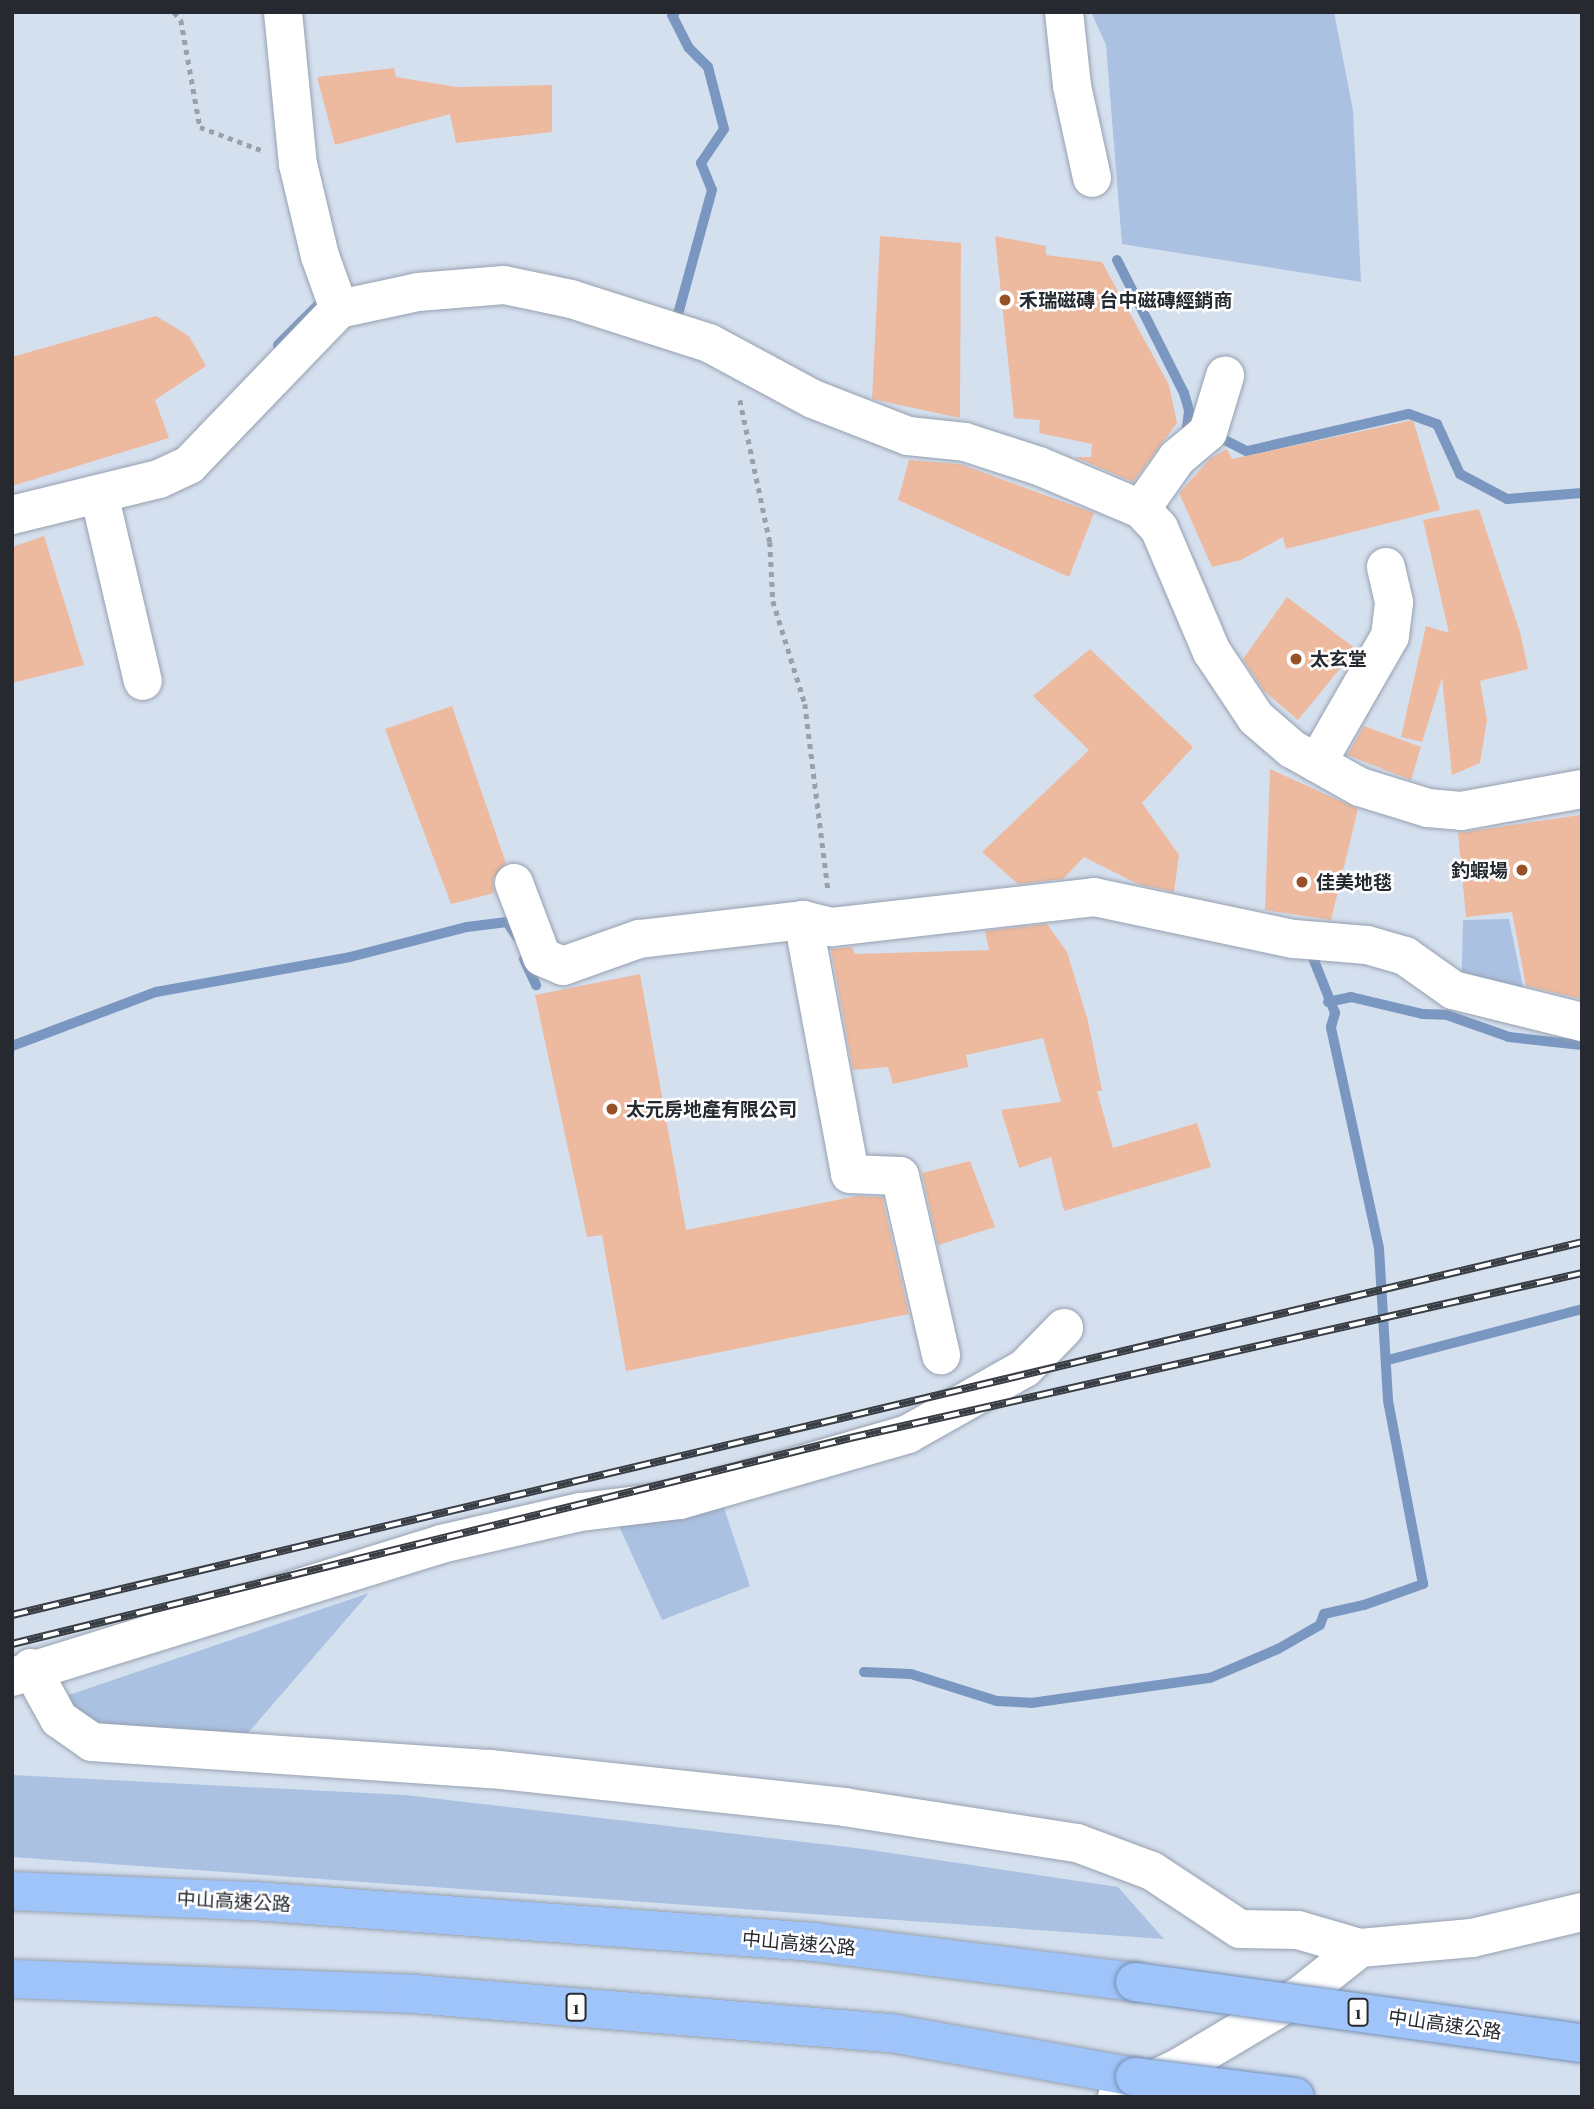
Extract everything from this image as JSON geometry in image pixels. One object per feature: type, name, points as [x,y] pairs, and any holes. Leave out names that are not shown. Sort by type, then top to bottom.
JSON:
[{"type":"highway","name":"中山高速公路","points":[[12,1891],[254,1900],[813,1942],[1135,1982],[1582,2043]]},
{"type":"highway","name":"1","points":[[12,1979],[414,1994],[896,2034],[1126,2087],[1295,2097]]},
{"type":"street","points":[[283,12],[298,164],[320,256],[338,309]]},
{"type":"street","points":[[1064,12],[1072,86],[1092,178]]},
{"type":"street","points":[[12,515],[159,480],[189,465],[338,309],[418,292],[504,285],[571,299],[709,343],[813,399],[908,436],[965,442],[1040,466],[1141,509],[1159,528],[1212,652],[1255,718],[1292,749],[1360,786],[1428,808],[1461,811],[1582,789]]},
{"type":"street","points":[[1141,509],[1177,458],[1208,432],[1225,376]]},
{"type":"street","points":[[99,494],[143,681]]},
{"type":"street","points":[[1317,763],[1390,636],[1394,603],[1386,567]]},
{"type":"street","points":[[514,883],[542,957],[563,965],[639,939],[1094,897],[1294,939],[1367,945],[1405,956],[1454,990],[1582,1021]]},
{"type":"street","points":[[818,923],[850,1174],[900,1177],[941,1355]]},
{"type":"street","points":[[1064,1328],[1025,1368],[908,1434],[680,1500],[581,1511],[440,1544],[156,1635],[22,1673],[59,1719],[92,1742],[490,1769],[844,1807],[1077,1843],[1152,1871],[1240,1929],[1298,1930],[1360,1948],[1472,1938],[1582,1912]]},
{"type":"street","points":[[1126,2087],[1178,2068],[1301,1995],[1360,1948]]},
{"type":"path","points":[[174,12],[181,20],[200,127],[298,164]]},
{"type":"path","points":[[740,358],[737,390],[770,542],[773,601],[805,704],[818,923]]},
{"type":"shaded area","points":[[1091,12],[1334,12],[1353,110],[1361,282],[1122,244],[1106,45]]},
{"type":"shaded area","points":[[1509,919],[1530,1020],[1461,1000],[1463,920]]},
{"type":"shaded area","points":[[724,1508],[750,1586],[662,1620],[617,1522]]},
{"type":"shaded area","points":[[369,1593],[223,1762],[104,1749],[60,1698]]},
{"type":"shaded area","points":[[12,1775],[405,1795],[864,1849],[1118,1887],[1164,1939],[12,1857]]},
{"type":"pier","points":[[1582,2041],[1582,2097],[1452,2097],[1454,2094]]},
{"type":"building","points":[[394,68],[396,77],[456,87],[552,85],[552,132],[456,143],[450,114],[335,145],[317,77]]},
{"type":"building","points":[[880,236],[961,243],[960,418],[872,399]]},
{"type":"building","points":[[995,236],[1046,246],[1046,255],[1102,262],[1169,385],[1177,423],[1133,482],[1075,457],[1091,457],[1092,444],[1039,433],[1040,420],[1014,418]]},
{"type":"building","points":[[156,316],[189,336],[206,366],[155,400],[169,438],[12,486],[12,357]]},
{"type":"building","points":[[1413,420],[1440,510],[1286,549],[1283,537],[1241,560],[1212,567],[1179,493],[1211,458],[1227,449],[1232,459]]},
{"type":"building","points":[[909,460],[960,464],[1094,513],[1069,577],[898,500]]},
{"type":"building","points":[[1479,509],[1520,632],[1528,669],[1480,681],[1487,720],[1480,763],[1452,775],[1442,678],[1422,742],[1401,737],[1426,626],[1449,633],[1423,520]]},
{"type":"building","points":[[44,536],[84,665],[12,683],[12,547]]},
{"type":"building","name":"太玄堂","points":[[1287,597],[1356,649],[1298,720],[1264,691],[1243,659]]},
{"type":"building","points":[[1090,649],[1193,747],[1142,803],[1179,855],[1174,892],[1138,884],[1084,857],[1063,879],[1018,884],[982,852],[1089,750],[1033,696]]},
{"type":"building","points":[[452,706],[506,863],[493,879],[494,893],[451,904],[385,729]]},
{"type":"building","points":[[1364,726],[1421,747],[1411,780],[1347,755]]},
{"type":"building","name":"佳美地毯","points":[[1270,769],[1358,809],[1331,920],[1265,910]]},
{"type":"building","name":"釣蝦場","points":[[1580,815],[1582,999],[1526,986],[1512,912],[1466,917],[1458,833]]},
{"type":"building","points":[[1047,924],[1067,952],[1088,1021],[1102,1091],[1097,1091],[1113,1148],[1197,1123],[1211,1167],[1064,1211],[1051,1157],[1019,1168],[1001,1110],[1061,1102],[1043,1038],[966,1055],[968,1067],[893,1084],[888,1067],[853,1070],[831,949],[852,947],[855,954],[989,950],[985,931]]},
{"type":"building","points":[[640,974],[686,1230],[857,1196],[882,1197],[909,1314],[626,1371],[602,1235],[587,1237],[535,995]]},
{"type":"building","points":[[970,1161],[995,1227],[938,1245],[922,1173]]},
{"type":"waterway","points":[[675,12],[672,15],[689,48],[708,67],[724,129],[701,163],[712,190],[676,322]]},
{"type":"waterway","points":[[1117,260],[1184,393],[1189,411],[1186,436]]},
{"type":"waterway","points":[[278,345],[318,305]]},
{"type":"waterway","points":[[1213,434],[1247,451],[1409,414],[1437,424],[1460,474],[1507,499],[1582,493]]},
{"type":"waterway","points":[[12,1046],[156,992],[350,957],[467,927],[507,922],[517,937]]},
{"type":"waterway","points":[[864,1672],[911,1674],[997,1701],[1031,1703],[1210,1678],[1278,1649],[1320,1625],[1324,1614],[1364,1605],[1423,1584],[1388,1400],[1379,1248],[1331,1027],[1335,1013],[1313,958]]},
{"type":"waterway","points":[[524,959],[536,985]]},
{"type":"waterway","points":[[1328,1002],[1351,997],[1423,1014],[1447,1015],[1509,1037],[1582,1045]]},
{"type":"waterway","points":[[1388,1360],[1582,1309]]},
{"type":"railway","points":[[12,1615],[1582,1242]]},
{"type":"railway","points":[[12,1644],[850,1438],[1582,1273]]},
{"type":"place","name":"禾瑞磁磚 台中磁磚經銷商","points":[[1005,300]]},
{"type":"place","name":"太玄堂","points":[[1296,659]]},
{"type":"place","name":"釣蝦場","points":[[1522,870]]},
{"type":"place","name":"佳美地毯","points":[[1302,882]]},
{"type":"place","name":"太元房地產有限公司","points":[[612,1109]]}]
